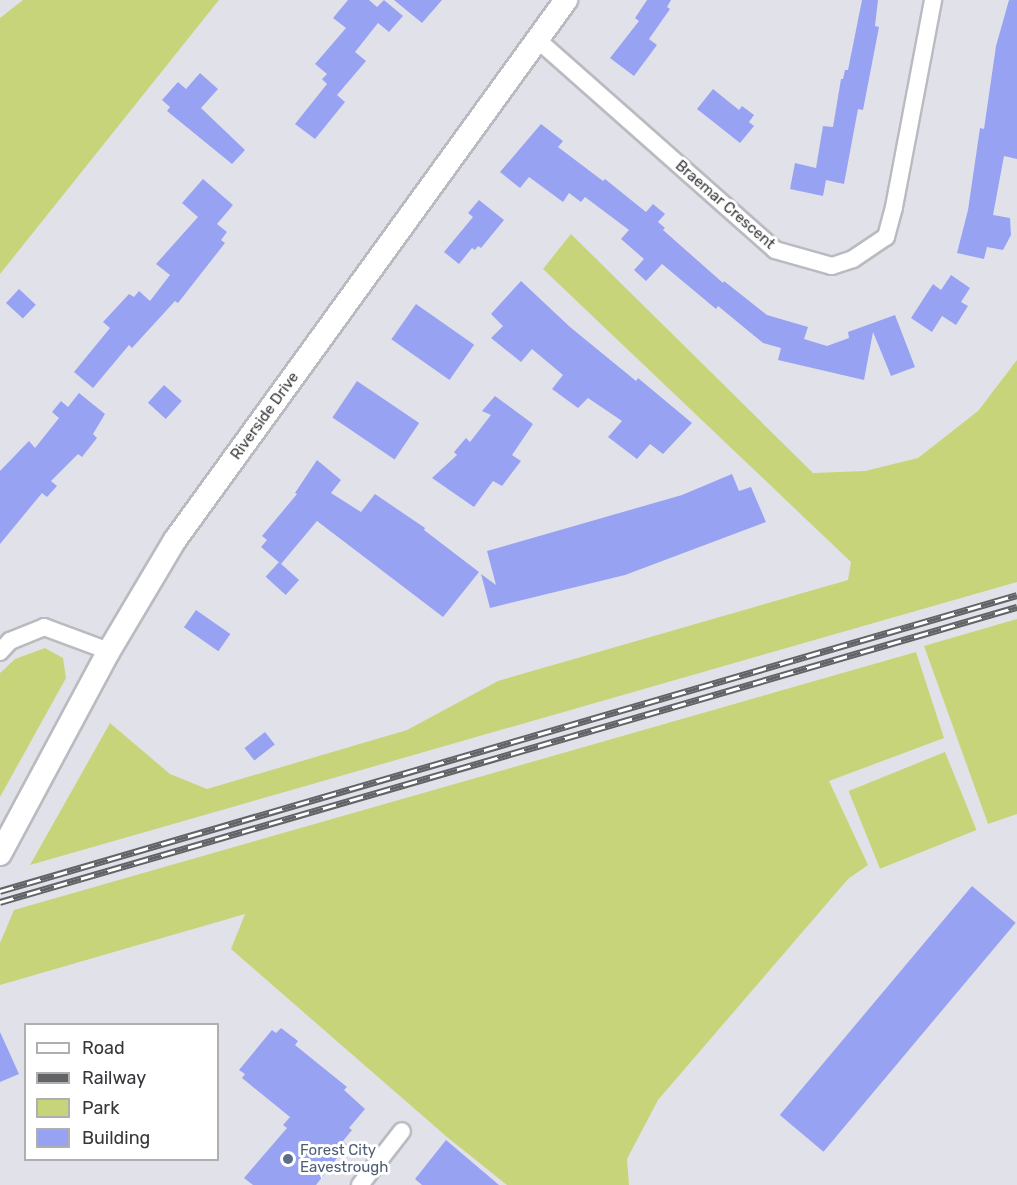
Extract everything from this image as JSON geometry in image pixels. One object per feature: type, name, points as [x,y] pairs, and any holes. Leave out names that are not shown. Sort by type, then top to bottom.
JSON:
[{"type":"main road","name":"Riverside Drive","points":[[0,854],[109,651],[175,540],[539,41],[566,0]]},
{"type":"street","name":"Braemar Crescent","points":[[539,41],[775,250],[832,266],[853,259],[886,237],[894,207],[933,0]]},
{"type":"street","points":[[0,652],[10,641],[44,627],[109,651]]},
{"type":"street","points":[[360,1185],[402,1131]]},
{"type":"green space","points":[[23,0],[219,0],[0,274],[0,18]]},
{"type":"green space","points":[[571,234],[813,473],[865,471],[918,458],[978,411],[1017,360],[1017,582],[30,865],[110,723],[170,774],[207,789],[407,730],[498,681],[848,580],[851,562],[543,269]]},
{"type":"green space","points":[[1017,619],[1017,814],[988,824],[924,646]]},
{"type":"green space","points":[[45,648],[63,658],[66,678],[0,797],[0,673],[15,659]]},
{"type":"green space","points":[[916,652],[944,738],[829,781],[868,865],[848,879],[658,1100],[627,1159],[629,1185],[507,1185],[447,1137],[231,949],[245,914],[0,985],[0,943],[14,910]]},
{"type":"green space","points":[[945,752],[976,830],[880,869],[849,791]]},
{"type":"building","points":[[348,0],[369,0],[377,7],[384,0],[403,16],[389,32],[378,23],[355,52],[366,61],[337,95],[345,102],[315,139],[295,124],[327,84],[322,79],[327,74],[315,64],[346,28],[333,18]]},
{"type":"building","points":[[394,0],[442,0],[422,23]]},
{"type":"building","points":[[647,0],[671,0],[667,7],[670,9],[649,39],[657,45],[634,76],[610,58],[639,21],[635,18]]},
{"type":"building","points":[[862,0],[878,0],[875,26],[879,27],[863,110],[858,109],[844,184],[826,180],[823,196],[790,189],[795,163],[816,168],[823,126],[833,127],[841,79],[843,79],[845,70],[848,70]]},
{"type":"building","points":[[1009,0],[1017,0],[1017,159],[1004,156],[993,215],[1010,218],[1011,235],[1003,250],[987,247],[984,259],[957,253],[968,210],[980,128],[984,129],[996,46]]},
{"type":"building","points":[[200,73],[218,89],[201,108],[245,150],[232,164],[167,111],[170,107],[162,100],[178,82],[186,89]]},
{"type":"building","points":[[713,89],[739,110],[742,106],[754,115],[749,122],[754,126],[740,143],[697,109]]},
{"type":"building","points":[[541,124],[563,141],[558,147],[603,181],[605,179],[646,212],[653,204],[665,214],[658,222],[665,228],[663,230],[723,283],[724,281],[767,315],[808,327],[804,339],[827,346],[849,338],[848,332],[895,315],[915,367],[891,376],[873,332],[864,380],[778,360],[781,348],[763,343],[718,306],[716,309],[662,264],[646,281],[634,270],[644,259],[621,239],[629,230],[585,197],[581,202],[569,193],[563,202],[529,177],[520,188],[500,172]]},
{"type":"building","points":[[203,179],[233,205],[217,224],[227,232],[221,240],[225,243],[178,303],[175,301],[132,348],[129,345],[93,388],[74,372],[110,328],[103,322],[129,294],[134,297],[139,291],[150,301],[170,275],[156,264],[198,217],[182,203]]},
{"type":"building","points":[[479,200],[504,220],[481,248],[478,246],[475,250],[472,248],[459,264],[444,252],[473,217],[468,213]]},
{"type":"building","points":[[951,275],[970,288],[961,302],[968,306],[956,325],[942,316],[932,332],[911,318],[933,284],[941,290]]},
{"type":"building","points":[[521,281],[570,327],[636,381],[638,378],[692,423],[663,454],[650,444],[637,459],[608,437],[622,421],[588,398],[578,408],[552,389],[563,375],[532,349],[521,362],[491,338],[503,326],[491,314]]},
{"type":"building","points":[[19,289],[36,305],[23,319],[6,303]]},
{"type":"building","points":[[416,304],[474,345],[449,380],[391,339]]},
{"type":"building","points":[[357,381],[419,423],[395,459],[332,417]]},
{"type":"building","points":[[164,385],[182,401],[166,419],[148,403]]},
{"type":"building","points":[[79,393],[105,414],[93,434],[97,438],[82,457],[78,454],[51,481],[57,486],[47,497],[42,493],[0,544],[0,471],[29,441],[35,448],[59,418],[52,412],[61,401],[68,407]]},
{"type":"building","points":[[495,396],[533,424],[512,455],[521,461],[502,486],[493,481],[474,507],[432,478],[457,455],[454,452],[466,438],[470,442],[491,415],[482,411]]},
{"type":"building","points":[[317,460],[341,480],[331,493],[361,512],[375,494],[425,528],[424,530],[479,572],[443,617],[317,521],[281,564],[261,547],[267,540],[262,536],[297,494],[295,493]]},
{"type":"building","points":[[732,474],[739,491],[751,487],[766,522],[625,575],[490,608],[481,574],[496,585],[487,551],[682,495]]},
{"type":"building","points":[[279,562],[299,580],[286,595],[266,577]]},
{"type":"building","points":[[196,610],[230,634],[218,651],[184,627]]},
{"type":"building","points":[[265,732],[275,745],[254,761],[245,748]]},
{"type":"building","points":[[972,886],[1016,923],[823,1152],[780,1115]]},
{"type":"building","points":[[281,1028],[298,1041],[295,1045],[347,1087],[344,1090],[365,1109],[349,1128],[352,1130],[343,1141],[347,1145],[316,1185],[253,1185],[244,1178],[287,1128],[283,1125],[290,1117],[242,1078],[245,1074],[239,1070],[272,1030],[276,1033]]},
{"type":"building","points":[[0,1032],[19,1074],[0,1082]]},
{"type":"building","points":[[446,1140],[499,1185],[422,1185],[415,1179]]},
{"type":"railway","points":[[0,891],[1017,595]]},
{"type":"railway","points":[[0,902],[1017,607]]},
{"type":"place","name":"Forest City Eavestrough","points":[[288,1159]]}]
